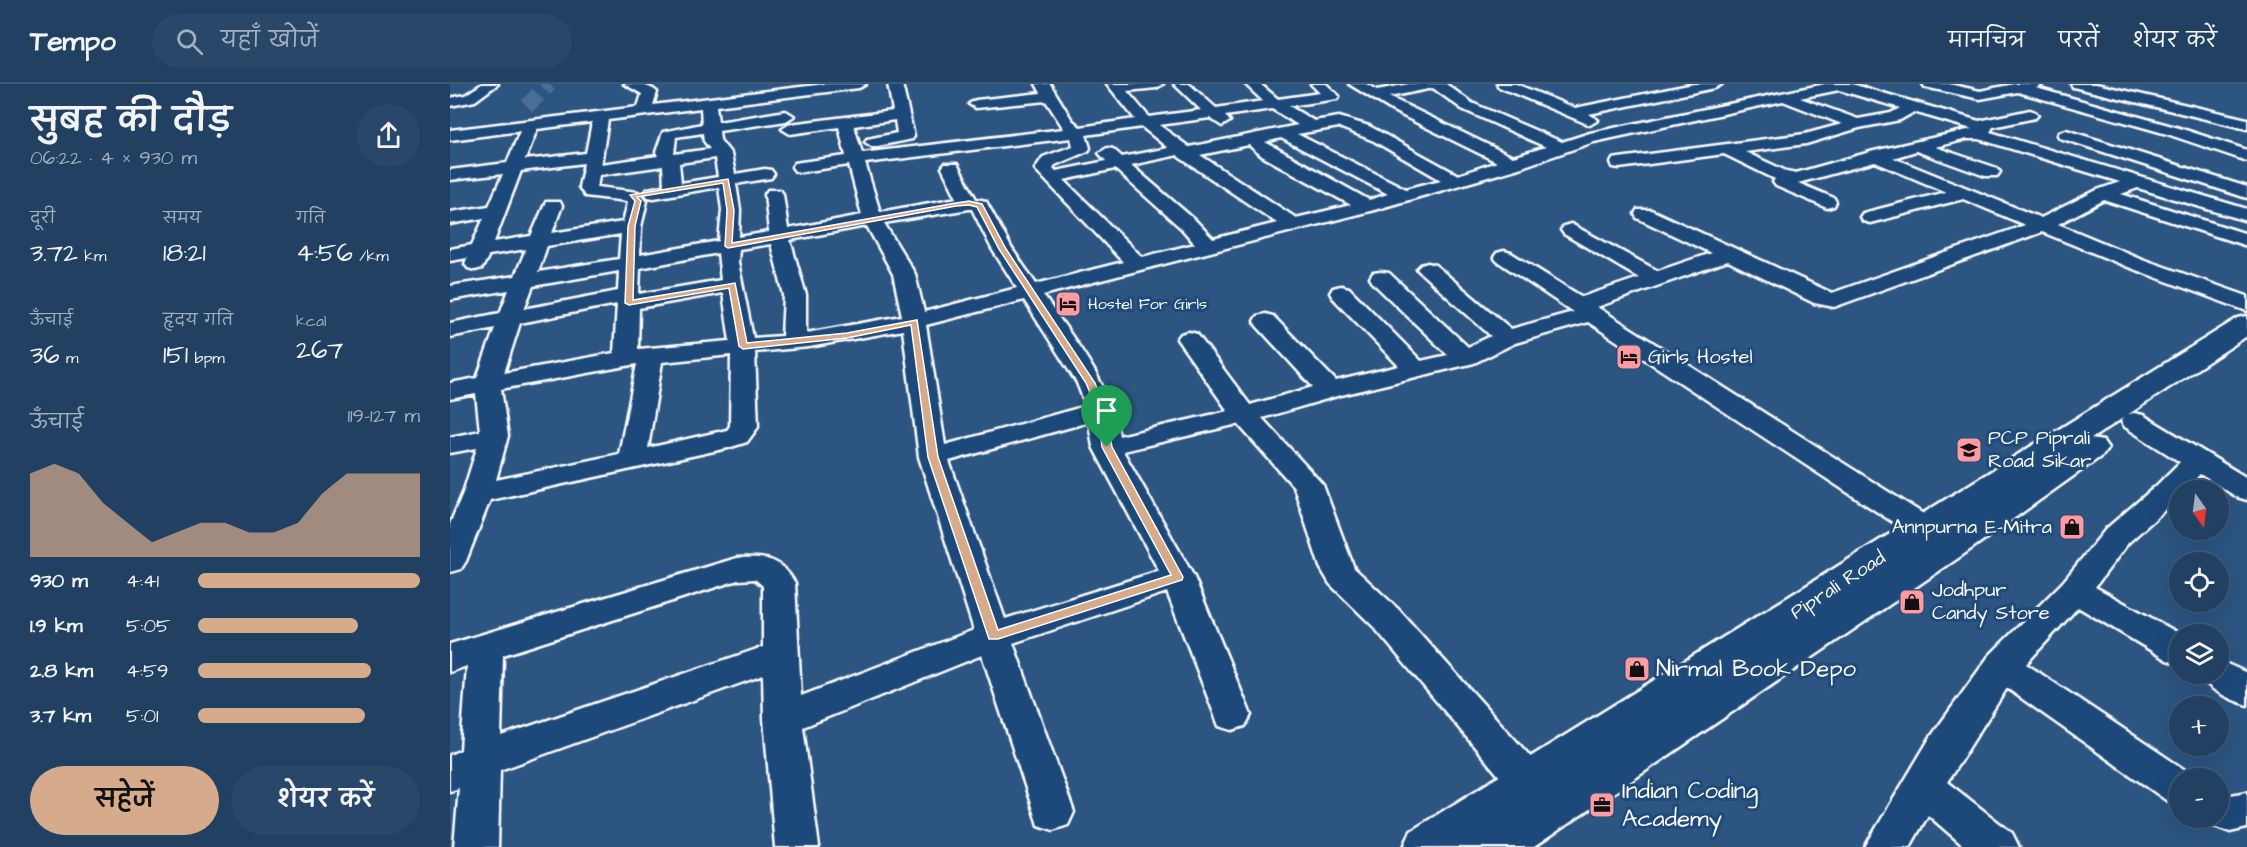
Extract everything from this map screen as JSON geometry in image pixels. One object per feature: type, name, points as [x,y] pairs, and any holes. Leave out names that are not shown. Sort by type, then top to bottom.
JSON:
[{"type":"main road","name":"Piprali Road","points":[[1429,847],[2247,324]]},
{"type":"main road","points":[[1493,847],[1941,552],[2075,459],[2247,348]]},
{"type":"street","points":[[450,102],[470,98],[491,84]]},
{"type":"street","points":[[632,84],[650,92],[644,111]]},
{"type":"street","points":[[738,100],[740,84]]},
{"type":"street","points":[[673,189],[669,160],[664,152],[669,135],[790,106],[833,86],[859,84]]},
{"type":"street","points":[[1116,86],[1156,84]]},
{"type":"street","points":[[1181,84],[1212,114],[1231,128]]},
{"type":"street","points":[[1252,84],[1276,105],[1311,126]]},
{"type":"street","points":[[790,106],[801,155],[992,141],[1077,132],[1332,96],[1318,84]]},
{"type":"street","points":[[1356,84],[1514,164]]},
{"type":"street","points":[[1375,95],[1431,84]]},
{"type":"street","points":[[1437,84],[1467,106],[1561,147]]},
{"type":"street","points":[[1504,84],[1573,113],[1632,129],[1698,153]]},
{"type":"street","points":[[1573,113],[1713,84],[1764,101]]},
{"type":"street","points":[[1930,84],[1980,95],[2036,84]]},
{"type":"street","points":[[2078,84],[2245,123]]},
{"type":"street","points":[[450,391],[638,357],[847,335],[915,321],[1456,182],[1561,147],[1632,129],[1841,85],[2247,215]]},
{"type":"street","points":[[1116,86],[1144,122],[1293,225]]},
{"type":"street","points":[[1631,88],[1700,115]]},
{"type":"street","points":[[2020,88],[2199,139],[2247,156]]},
{"type":"street","points":[[992,141],[985,138],[977,110],[1046,90],[1066,123],[1077,132],[1082,148],[1045,165],[1044,168],[1137,264]]},
{"type":"street","points":[[854,152],[906,136],[892,91]]},
{"type":"street","points":[[1530,95],[1551,92],[1594,109],[1632,129]]},
{"type":"street","points":[[1785,97],[1857,124]]},
{"type":"street","points":[[457,134],[738,100],[790,106],[845,122],[901,115]]},
{"type":"street","points":[[478,493],[632,461],[737,436],[744,427],[743,346],[732,285],[728,246],[730,210],[722,152],[714,146],[708,103]]},
{"type":"street","points":[[1619,163],[1806,139],[1857,124],[1895,117],[1912,107]]},
{"type":"street","points":[[457,134],[480,114]]},
{"type":"street","points":[[1827,202],[1782,182],[1874,156],[1967,134],[2030,115]]},
{"type":"street","points":[[601,116],[588,187],[591,192],[632,196],[765,174]]},
{"type":"street","points":[[845,122],[873,220],[904,274],[915,321],[933,457],[1053,812]]},
{"type":"street","points":[[1052,177],[1113,159],[1183,151],[1332,122],[1344,122],[1456,182]]},
{"type":"street","points":[[2199,139],[2245,123]]},
{"type":"street","points":[[457,292],[481,250],[531,124]]},
{"type":"street","points":[[1283,133],[1403,195]]},
{"type":"street","points":[[2066,135],[2247,193]]},
{"type":"street","points":[[1257,138],[1253,140],[1254,143],[1268,152],[1366,206]]},
{"type":"street","points":[[1917,146],[1991,172]]},
{"type":"street","points":[[1728,150],[1780,175],[1796,178]]},
{"type":"street","points":[[450,175],[514,167],[669,160],[722,152]]},
{"type":"street","points":[[1874,156],[2135,263],[2247,304]]},
{"type":"street","points":[[1113,159],[1189,225],[1208,246]]},
{"type":"street","points":[[951,168],[969,203]]},
{"type":"street","points":[[1644,214],[1822,298],[1840,300],[2042,225],[2103,194],[2139,181]]},
{"type":"street","points":[[1870,217],[1964,193]]},
{"type":"street","points":[[774,194],[779,237],[795,295],[796,316],[793,341]]},
{"type":"street","points":[[2103,194],[2247,240]]},
{"type":"street","points":[[632,196],[638,201],[631,226],[629,299],[638,357],[632,461]]},
{"type":"street","points":[[457,292],[969,203],[980,205],[1002,249],[1090,383],[1101,410],[1107,447],[1178,577],[1232,715]]},
{"type":"street","points":[[450,561],[478,493],[494,436],[488,384],[509,318],[553,206]]},
{"type":"street","points":[[450,218],[497,210]]},
{"type":"street","points":[[450,255],[631,226]]},
{"type":"street","points":[[1571,230],[1658,280]]},
{"type":"street","points":[[1107,447],[1244,415],[1330,390],[1465,358],[1507,338],[1727,255]]},
{"type":"street","points":[[1504,257],[1925,529]]},
{"type":"street","points":[[1428,269],[1507,338]]},
{"type":"street","points":[[1381,278],[1465,358]]},
{"type":"street","points":[[450,330],[509,318],[732,285]]},
{"type":"street","points":[[1341,293],[1416,370]]},
{"type":"street","points":[[1265,321],[1330,390]]},
{"type":"street","points":[[1189,339],[1244,415],[1308,485],[1341,576],[1386,618],[1530,784]]},
{"type":"street","points":[[933,457],[1101,410]]},
{"type":"street","points":[[2134,421],[2247,490]]},
{"type":"street","points":[[450,445],[494,436]]},
{"type":"street","points":[[1887,847],[1944,750],[2002,666],[2075,590],[2117,536],[2166,493],[2196,460]]},
{"type":"street","points":[[450,658],[737,569],[763,568],[778,583],[783,719],[797,847]]},
{"type":"street","points":[[783,719],[994,636],[1178,577]]},
{"type":"street","points":[[2075,590],[2169,645]]},
{"type":"street","points":[[476,847],[465,767],[486,646]]},
{"type":"street","points":[[465,767],[781,655]]},
{"type":"street","points":[[2002,666],[2169,780]]},
{"type":"street","points":[[2229,680],[2247,690]]},
{"type":"street","points":[[1922,786],[1997,847]]},
{"type":"street","points":[[2229,814],[2247,810]]},
{"type":"tunnel","points":[[527,106],[549,84]]},
{"type":"place","name":"Hostel For Girls","points":[[1068,304]]},
{"type":"place","name":"Girls Hostel","points":[[1629,357]]},
{"type":"place","name":"PCP Piprali Road Sikar","points":[[1969,450]]},
{"type":"place","name":"Annpurna E-Mitra","points":[[2072,527]]},
{"type":"place","name":"Jodhpur Candy Store","points":[[1912,602]]},
{"type":"place","name":"Nirmal Book Depo","points":[[1637,669]]},
{"type":"place","name":"Indian Coding Academy","points":[[1602,805]]},
{"type":"route","points":[[726,180],[730,210],[728,246],[956,204],[980,205],[1002,249],[1090,383],[1101,410],[1107,447],[1178,577],[994,636],[933,457],[923,397],[915,321],[847,335],[743,346],[732,285],[629,303],[631,226],[638,201],[632,196],[726,180]]}]
